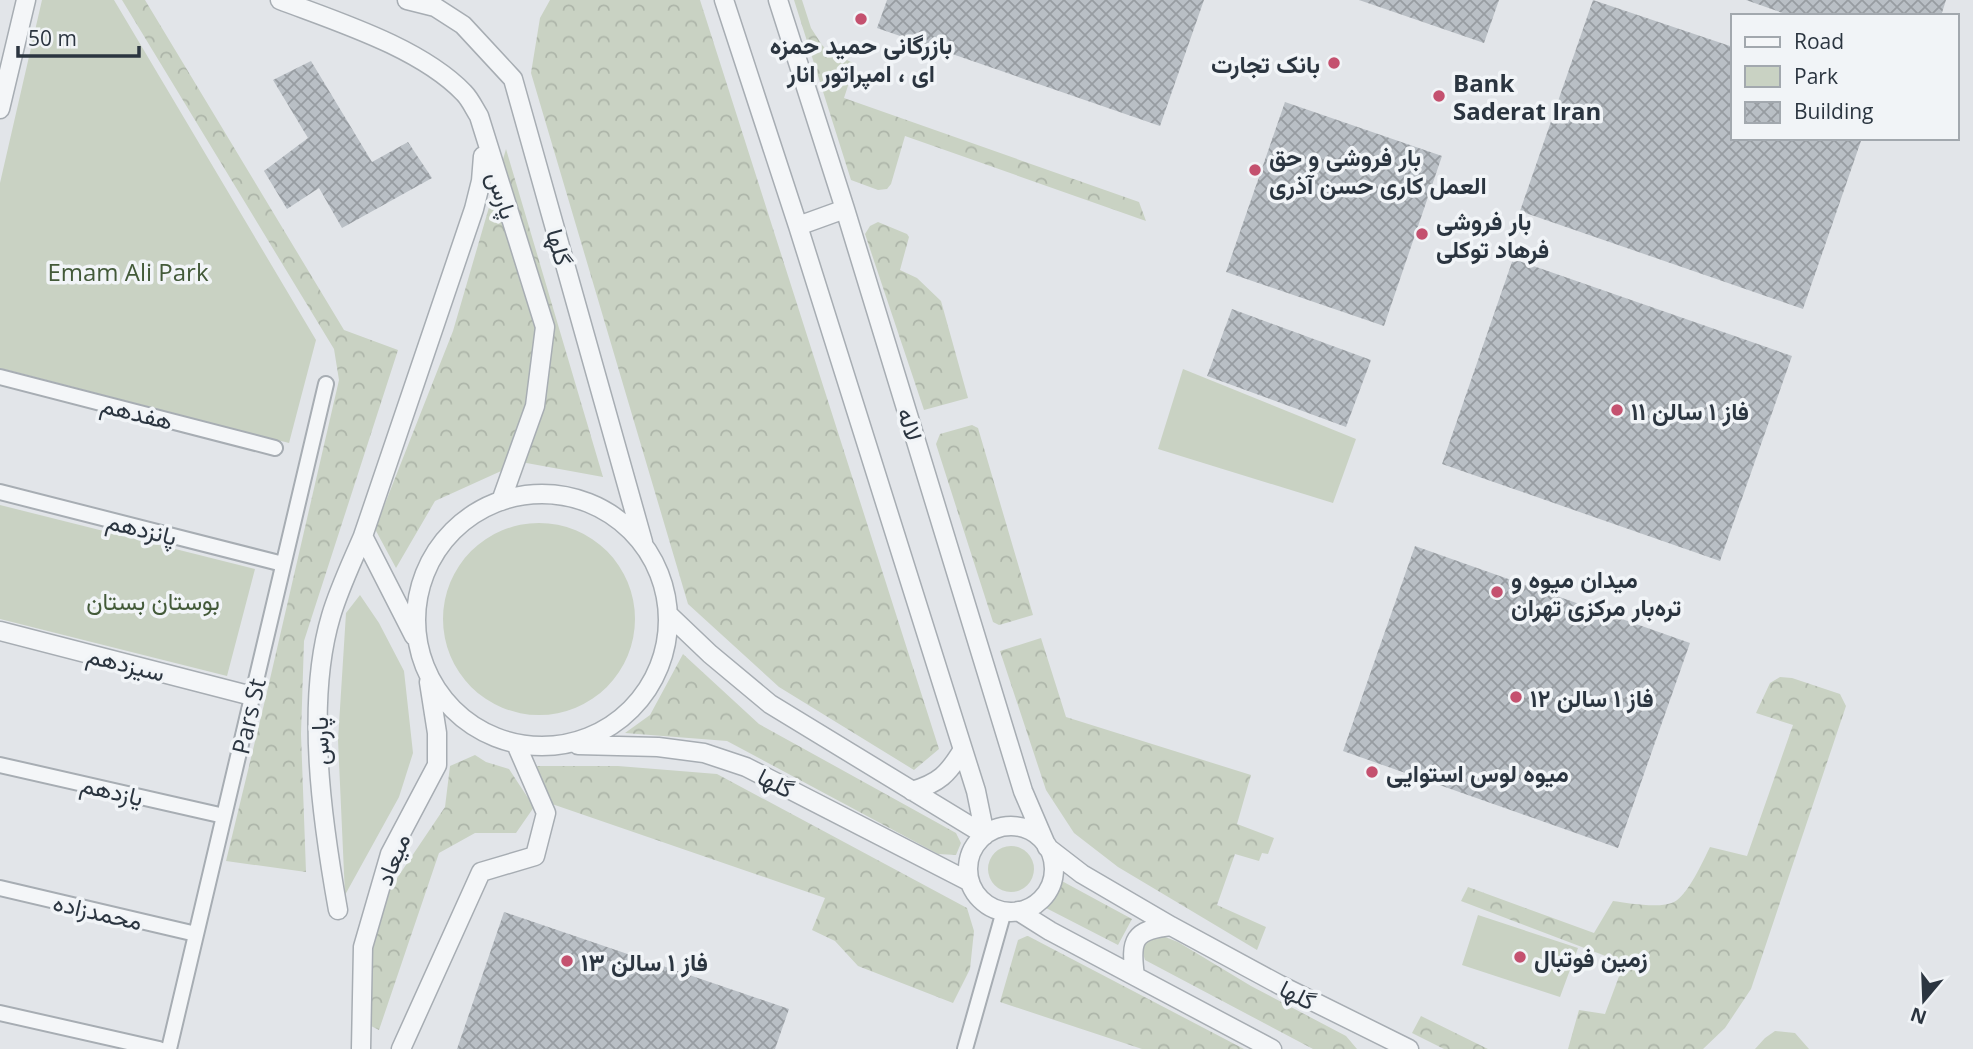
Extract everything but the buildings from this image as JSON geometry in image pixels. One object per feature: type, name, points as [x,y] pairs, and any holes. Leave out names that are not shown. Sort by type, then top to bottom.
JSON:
[{"type":"street","points":[[0,109],[24,0]]},
{"type":"street","name":"پارس","points":[[280,0],[414,55],[466,94],[479,116],[545,327],[535,406],[501,501]]},
{"type":"street","name":"گلها","points":[[407,0],[435,7],[463,25],[513,79],[643,545]]},
{"type":"street","name":"لاله","points":[[724,0],[976,791],[985,835]]},
{"type":"street","name":"لاله","points":[[778,0],[845,209],[1023,791],[1047,846]]},
{"type":"street","name":"پارس","points":[[338,910],[321,787],[318,700],[323,656],[331,615],[363,536],[474,209],[481,181],[483,156]]},
{"type":"street","points":[[798,226],[845,209]]},
{"type":"street","name":"هفدهم","points":[[0,377],[275,448]]},
{"type":"street","name":"Pars St","points":[[169,1049],[326,384]]},
{"type":"street","name":"پانزدهم","points":[[0,492],[283,564]]},
{"type":"street","points":[[363,536],[416,641],[428,675],[444,701],[467,722],[494,737],[516,744],[540,747],[593,736],[619,720],[640,699],[656,674],[666,645],[668,614],[665,590],[656,566],[643,545],[620,521],[591,504],[558,495],[524,495],[492,504],[463,521],[439,545],[423,575],[415,607],[416,641]]},
{"type":"street","points":[[668,614],[710,654],[770,704],[985,835]]},
{"type":"street","name":"سیزدهم","points":[[0,631],[252,696]]},
{"type":"street","name":"میعاد","points":[[360,1049],[363,947],[390,854],[437,765],[437,733],[428,675]]},
{"type":"street","points":[[401,1049],[481,872],[535,856],[546,813],[516,744]]},
{"type":"street","name":"گلها","points":[[564,744],[658,747],[704,753],[746,767],[970,882]]},
{"type":"street","points":[[912,790],[932,785],[941,778],[962,751]]},
{"type":"street","name":"یازدهم","points":[[0,765],[224,816]]},
{"type":"street","points":[[1011,911],[1031,907],[1042,899],[1050,887],[1054,873],[1053,859],[1047,846],[1038,836],[1026,829],[1012,826],[998,828],[985,835],[970,856],[970,882],[983,902],[993,908],[1011,911],[1272,1049]]},
{"type":"street","name":"گلها","points":[[1047,846],[1082,874],[1171,926],[1280,985],[1409,1049]]},
{"type":"street","name":"محمدزاده","points":[[0,888],[196,934]]},
{"type":"street","points":[[965,1049],[1011,911]]},
{"type":"street","points":[[1135,975],[1132,954],[1139,936],[1146,931],[1171,926]]},
{"type":"street","points":[[0,1013],[159,1049]]},
{"type":"green space","name":"Emam Ali Park","points":[[42,0],[114,0],[316,340],[289,443],[0,368],[0,183]]},
{"type":"green space","points":[[122,0],[145,0],[344,330],[398,350],[304,641],[301,734],[306,872],[226,861],[339,380],[334,349]]},
{"type":"green space","points":[[550,0],[700,0],[939,749],[914,770],[779,687],[688,604],[531,73],[540,18]]},
{"type":"green space","points":[[794,0],[802,0],[811,28],[822,45],[855,64],[844,98],[1139,202],[1146,221],[905,136],[891,184],[887,189],[878,190],[851,180]]},
{"type":"green space","points":[[506,149],[603,477],[521,462],[435,501],[396,568],[375,529],[453,331]]},
{"type":"green space","points":[[878,222],[909,237],[900,270],[917,278],[941,301],[968,398],[924,410],[865,234],[870,226]]},
{"type":"green space","points":[[1183,369],[1356,439],[1333,503],[1158,449]]},
{"type":"green space","points":[[972,425],[978,428],[1033,615],[999,625],[993,622],[936,444],[940,434]]},
{"type":"green space","name":"بوستان بستان","points":[[0,505],[255,569],[227,676],[0,619]]},
{"type":"green space","points":[[539,523],[576,530],[607,551],[628,582],[635,619],[628,656],[607,687],[576,708],[539,715],[502,708],[471,687],[450,656],[443,619],[450,582],[471,551],[502,530]]},
{"type":"green space","points":[[360,595],[379,623],[404,671],[413,753],[399,797],[345,895],[338,740],[346,613]]},
{"type":"green space","points":[[1041,638],[1066,717],[1251,775],[1237,824],[1274,838],[1268,854],[1262,853],[1259,861],[1235,854],[1217,905],[1266,927],[1257,950],[1118,867],[1074,833],[1046,790],[1000,651]]},
{"type":"green space","points":[[683,654],[759,724],[956,833],[961,843],[956,855],[938,854],[727,741],[625,733],[650,715]]},
{"type":"green space","points":[[1780,677],[1792,678],[1840,694],[1846,706],[1751,989],[1725,1028],[1703,1049],[1568,1049],[1579,1010],[1605,1014],[1624,963],[1461,901],[1468,887],[1594,933],[1613,901],[1644,905],[1674,902],[1695,877],[1710,847],[1747,856],[1793,725],[1756,713],[1770,683]]},
{"type":"green space","points":[[475,755],[486,762],[509,769],[534,807],[516,833],[475,833],[439,853],[379,1030],[371,1026],[364,979],[372,933],[385,896],[445,807],[450,766]]},
{"type":"green space","points":[[535,766],[618,766],[717,774],[967,908],[974,931],[970,969],[953,1003],[858,966],[835,941],[812,930],[825,898],[552,804]]},
{"type":"green space","points":[[1011,846],[1027,853],[1034,869],[1027,885],[1011,892],[995,885],[988,869],[995,853]]},
{"type":"green space","points":[[1060,880],[1132,919],[1118,945],[1046,908]]},
{"type":"green space","name":"زمین فوتبال","points":[[1478,915],[1578,948],[1560,997],[1462,965]]},
{"type":"green space","points":[[1160,935],[1178,942],[1251,986],[1346,1036],[1357,1049],[1313,1049],[1145,960],[1141,947]]},
{"type":"green space","points":[[1027,936],[1244,1049],[1142,1049],[1000,1002],[1018,940]]},
{"type":"green space","points":[[1421,1016],[1488,1049],[1444,1049],[1412,1033]]},
{"type":"green space","points":[[1775,1031],[1795,1033],[1809,1049],[1755,1049]]},
{"type":"place","name":"بازرگانی حمید حمزه ای ، امپراتور انار","points":[[861,19]]},
{"type":"place","name":"بانک تجارت","points":[[1334,63]]},
{"type":"place","name":"Bank Saderat Iran","points":[[1439,96]]},
{"type":"place","name":"بار فروشی و حق العمل کاری حسن آذری","points":[[1255,170]]},
{"type":"place","name":"بار فروشی فرهاد توکلی","points":[[1422,234]]},
{"type":"place","name":"فاز ۱ سالن ۱۱","points":[[1617,410]]},
{"type":"place","name":"میدان میوه و تره‌بار مرکزی تهران","points":[[1497,592]]},
{"type":"place","name":"فاز ۱ سالن ۱۲","points":[[1516,697]]},
{"type":"place","name":"میوه لوس استوایی","points":[[1372,772]]},
{"type":"place","name":"زمین فوتبال","points":[[1520,957]]},
{"type":"place","name":"فاز ۱ سالن ۱۳","points":[[567,961]]}]
